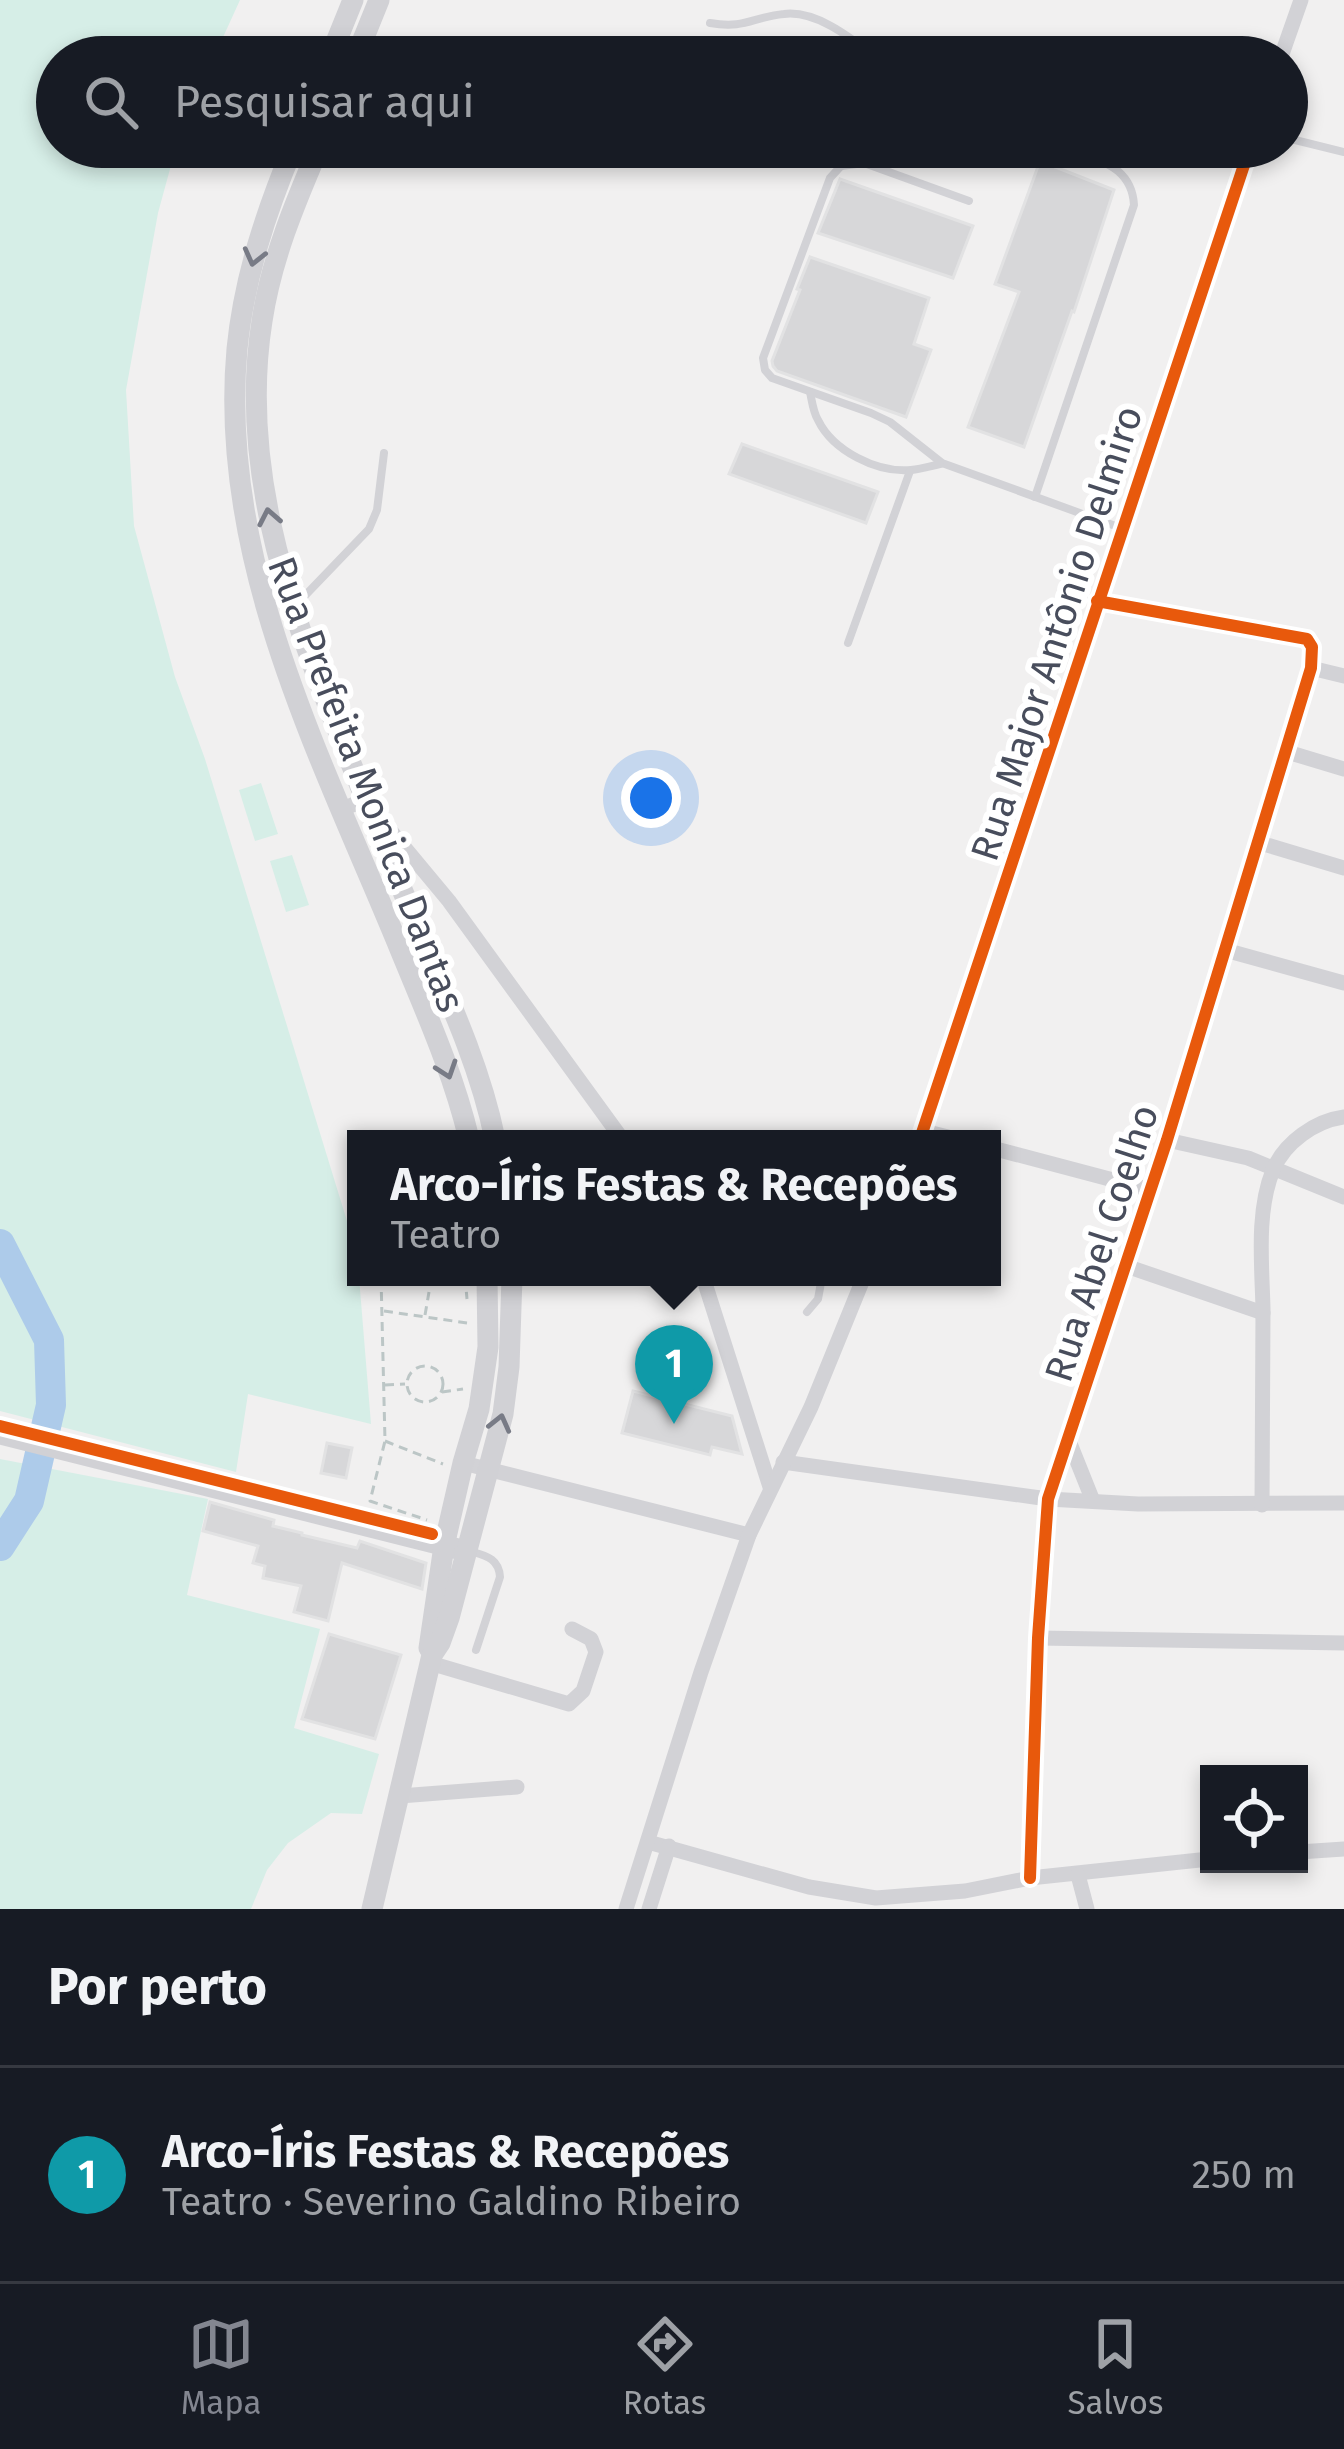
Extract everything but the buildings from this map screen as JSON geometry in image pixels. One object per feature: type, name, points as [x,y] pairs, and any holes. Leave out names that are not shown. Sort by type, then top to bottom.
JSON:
[{"type":"main road","points":[[338,36],[353,0]]},
{"type":"main road","points":[[364,36],[379,0]]},
{"type":"main road","name":"Rua Prefeita Monica Dantas","points":[[285,168],[265,217],[237,350],[236,445],[250,548],[307,723],[446,1064],[466,1130]]},
{"type":"main road","name":"Rua Prefeita Monica Dantas","points":[[310,168],[274,268],[262,321],[256,390],[268,520],[292,609],[472,1057],[492,1130]]},
{"type":"main road","points":[[372,1909],[431,1659],[429,1638],[457,1465],[479,1408],[488,1346],[487,1286]]},
{"type":"main road","points":[[444,1538],[488,1469],[503,1414],[512,1286]]},
{"type":"main road","points":[[8,1437],[444,1538]]},
{"type":"street","points":[[1288,36],[1301,0]]},
{"type":"street","name":"Rua Major Antônio Delmiro","points":[[924,1130],[1243,168]]},
{"type":"street","name":"Rua Abel Coelho","points":[[1030,1878],[1048,1498],[1167,1140],[1312,668],[1310,641],[1097,601]]},
{"type":"street","points":[[1312,668],[1344,676]]},
{"type":"street","points":[[1285,751],[1344,769]]},
{"type":"street","points":[[342,809],[365,800],[449,901],[615,1130]]},
{"type":"street","points":[[1258,842],[1344,868]]},
{"type":"street","points":[[1225,950],[1344,983]]},
{"type":"street","points":[[1262,1505],[1264,1214],[1274,1167],[1290,1147],[1314,1125],[1344,1117]]},
{"type":"street","points":[[1167,1140],[1274,1167],[1344,1197]]},
{"type":"street","points":[[1001,1150],[1151,1190]]},
{"type":"street","points":[[1126,1265],[1263,1313]]},
{"type":"street","points":[[706,1286],[770,1487]]},
{"type":"street","points":[[626,1909],[749,1534],[811,1407],[860,1286]]},
{"type":"street","points":[[1069,1441],[1093,1501]]},
{"type":"street","points":[[783,1462],[1048,1498],[1138,1504],[1344,1503]]},
{"type":"street","points":[[457,1465],[749,1534]]},
{"type":"street","points":[[431,1659],[569,1703],[583,1691],[596,1652],[591,1639],[572,1629]]},
{"type":"street","points":[[1038,1637],[1344,1643]]},
{"type":"street","points":[[400,1796],[518,1787]]},
{"type":"street","points":[[648,1842],[809,1887],[876,1898],[1200,1860]]},
{"type":"street","points":[[649,1909],[669,1846]]},
{"type":"street","points":[[1308,1851],[1344,1849]]},
{"type":"street","points":[[1078,1875],[1087,1909]]},
{"type":"lane","points":[[710,22],[746,25],[781,14],[800,14],[844,36]]},
{"type":"lane","points":[[1308,143],[1344,152]]},
{"type":"lane","points":[[839,168],[830,178],[763,358],[765,370],[772,378],[890,422],[942,464],[1121,528]]},
{"type":"lane","points":[[878,168],[969,201]]},
{"type":"lane","points":[[1034,497],[1134,205],[1134,190],[1114,168]]},
{"type":"lane","points":[[810,392],[818,421],[841,447],[873,464],[910,470],[942,464]]},
{"type":"lane","points":[[292,609],[369,529],[384,453]]},
{"type":"lane","points":[[848,644],[910,470]]},
{"type":"lane","points":[[807,1312],[818,1299],[820,1286]]},
{"type":"lane","points":[[444,1538],[488,1556],[499,1568],[476,1650]]},
{"type":"path","points":[[382,1286],[385,1441],[370,1501],[444,1538]]},
{"type":"path","points":[[466,1286],[467,1300]]},
{"type":"path","points":[[425,1317],[429,1292]]},
{"type":"path","points":[[383,1311],[469,1324]]},
{"type":"path","points":[[441,1392],[441,1375],[427,1366],[415,1369],[407,1384],[411,1395],[421,1401],[464,1389]]},
{"type":"path","points":[[383,1385],[407,1384]]},
{"type":"path","points":[[385,1441],[457,1465]]},
{"type":"path","points":[[386,1522],[444,1538]]},
{"type":"green space","points":[[0,0],[240,0],[224,36],[36,36],[36,168],[170,168],[126,390],[134,526],[175,677],[205,759],[347,1221],[347,1286],[360,1286],[371,1424],[248,1394],[236,1472],[0,1411]]},
{"type":"green space","points":[[261,783],[278,834],[255,841],[239,790]]},
{"type":"green space","points":[[292,855],[309,905],[286,912],[270,861]]},
{"type":"green space","points":[[0,1459],[208,1499],[187,1595],[320,1629],[294,1728],[379,1754],[362,1814],[331,1813],[288,1843],[267,1870],[251,1909],[0,1909]]},
{"type":"waterway","points":[[0,1244],[49,1340],[51,1405],[29,1501],[0,1546]]},
{"type":"cycle path","points":[[923,1130],[1243,168]]},
{"type":"cycle path","points":[[1030,1878],[1048,1499],[1167,1140],[1311,668],[1312,647],[1307,639],[1097,601]]},
{"type":"cycle path","points":[[0,1426],[432,1534]]},
{"type":"place","name":"Arco-Íris Festas & Recepões","points":[[674,1424]]}]
